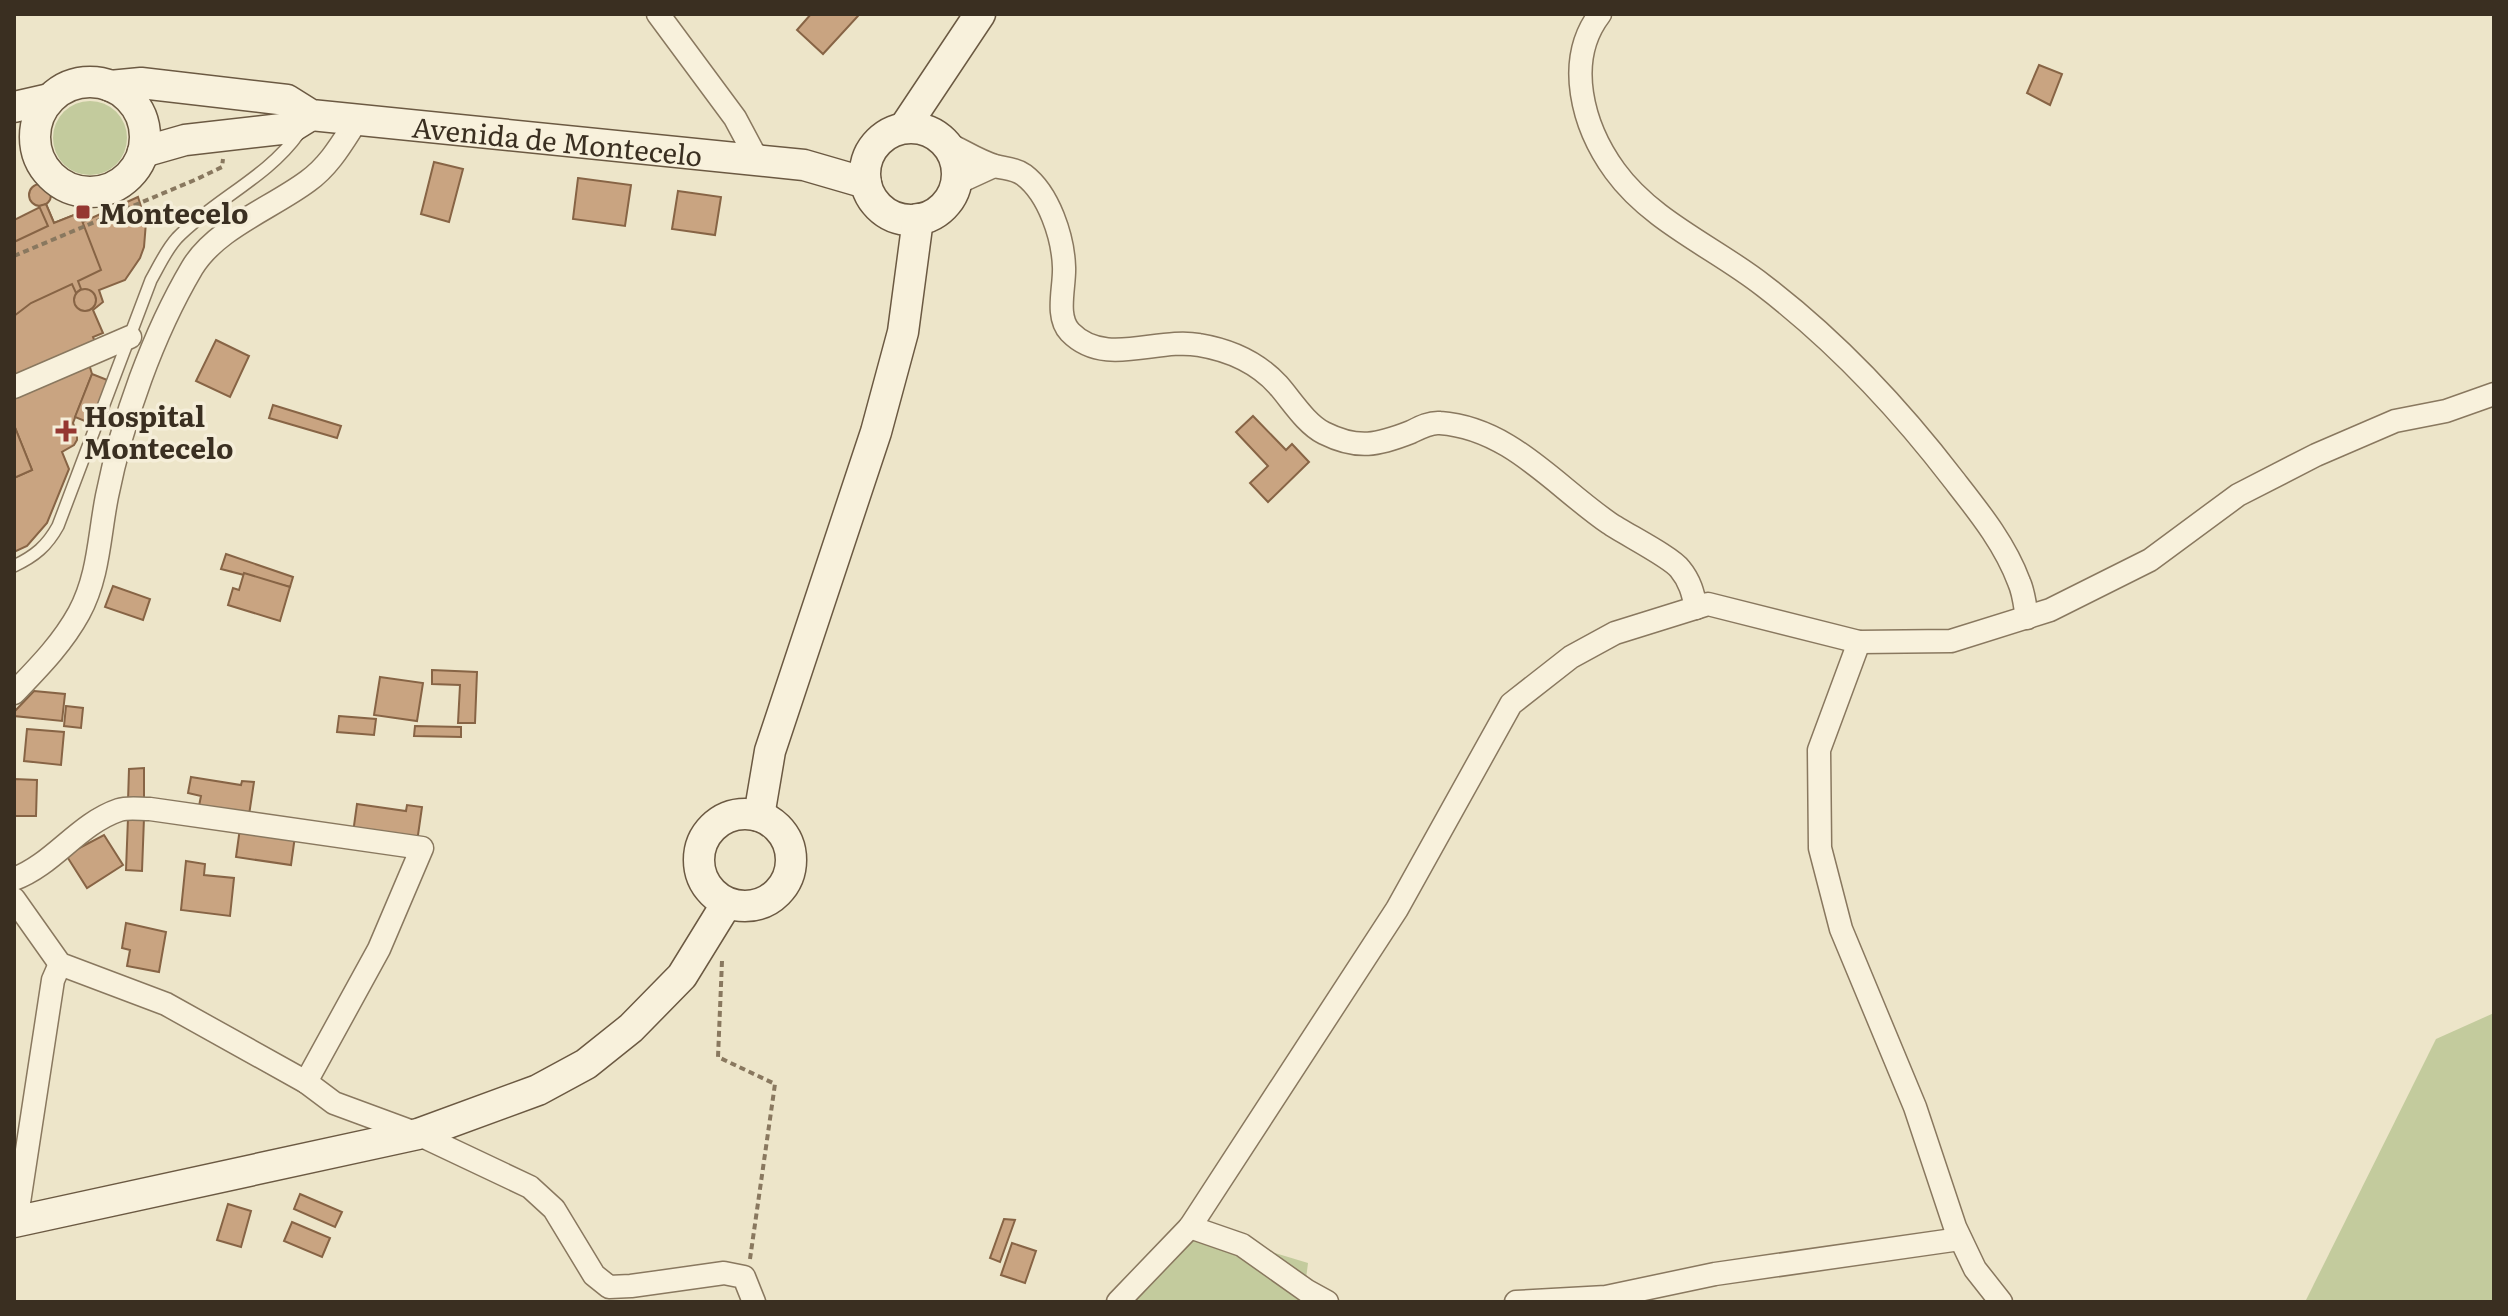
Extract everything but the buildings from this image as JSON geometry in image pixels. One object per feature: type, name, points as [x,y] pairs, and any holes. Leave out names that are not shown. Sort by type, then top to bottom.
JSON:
[{"type":"street","points":[[658,14],[735,118],[758,161]]},
{"type":"street","points":[[925,134],[929,90],[980,14]]},
{"type":"street","points":[[1600,14],[1589,27],[1581,53],[1580,89],[1593,132],[1616,172],[1643,201],[1763,285],[1869,377],[1925,440],[1986,519],[2020,583],[2027,618]]},
{"type":"street","points":[[14,166],[70,189],[88,193],[106,191],[123,182],[136,169],[143,152],[145,132],[139,112],[127,96],[110,86],[94,82],[78,83],[62,89],[49,99],[39,114],[34,132],[39,158],[54,180]]},
{"type":"street","name":"Avenida de Montecelo","points":[[110,86],[141,83],[287,100],[311,115],[804,165],[866,183]]},
{"type":"street","points":[[14,107],[49,99]]},
{"type":"street","name":"Avenida de Montecelo","points":[[143,152],[185,140],[290,128],[311,115]]},
{"type":"street","points":[[14,693],[50,655],[79,612],[97,567],[107,495],[132,406],[165,320],[194,265],[251,216],[308,181],[331,161],[357,120]]},
{"type":"street","points":[[925,134],[954,155],[957,183],[952,197],[943,208],[931,215],[906,220],[885,211],[870,194],[866,183],[867,161],[879,140],[891,132],[925,134],[994,166],[1012,168],[1025,176],[1040,193],[1061,243],[1064,268],[1061,307],[1068,331],[1087,344],[1124,350],[1196,344],[1235,354],[1251,362],[1276,383],[1322,432],[1358,445],[1380,444],[1437,422],[1489,434],[1519,451],[1608,523],[1679,567],[1693,589],[1696,608]]},
{"type":"street","name":"Avenida de Montecelo","points":[[804,165],[871,151]]},
{"type":"street","points":[[957,183],[994,166]]},
{"type":"street","points":[[759,816],[770,751],[876,432],[903,332],[918,219]]},
{"type":"street","points":[[14,387],[130,337]]},
{"type":"street","points":[[1118,1302],[1190,1227],[1397,909],[1511,704],[1571,657],[1615,633],[1708,604],[1859,642],[1951,641],[2050,610],[2150,560],[2238,495],[2316,455],[2395,421],[2446,411],[2494,394]]},
{"type":"street","points":[[1859,642],[1819,750],[1820,848],[1841,929],[1915,1107],[1960,1239],[1975,1269],[2001,1302]]},
{"type":"street","points":[[14,879],[46,863],[86,828],[120,810],[150,809],[422,848],[379,949],[306,1082]]},
{"type":"street","points":[[744,814],[759,816],[772,822],[783,833],[792,861],[789,876],[770,899],[757,905],[727,903],[714,894],[705,882],[700,867],[700,852],[705,837],[715,825],[728,817],[744,814]]},
{"type":"street","points":[[14,899],[60,964],[166,1004],[306,1082],[334,1103],[418,1134],[530,1187],[554,1209],[594,1275],[609,1287],[724,1273],[744,1277],[754,1302]]},
{"type":"street","points":[[60,964],[53,980],[15,1222],[418,1134],[538,1090],[586,1064],[631,1028],[682,976],[727,903]]},
{"type":"street","points":[[1190,1227],[1242,1245],[1327,1302]]},
{"type":"street","points":[[1516,1302],[1606,1297],[1715,1274],[1960,1239]]},
{"type":"lane","points":[[14,566],[31,558],[48,544],[58,526],[151,280],[176,239],[276,160],[311,115]]},
{"type":"path","points":[[14,256],[222,167],[227,134]]},
{"type":"path","points":[[722,957],[718,1057],[775,1084],[749,1264],[744,1277]]},
{"type":"green space","points":[[90,101],[104,104],[116,112],[124,124],[127,138],[124,152],[116,164],[104,172],[90,175],[76,172],[64,164],[56,152],[53,138],[56,124],[64,112],[76,104]]},
{"type":"green space","points":[[2494,1013],[2494,1302],[2305,1302],[2436,1039]]},
{"type":"green space","points":[[1190,1227],[1308,1263],[1303,1302],[1118,1302]]},
{"type":"place","name":"Montecelo","points":[[83,212]]},
{"type":"place","name":"Hospital Montecelo","points":[[66,431]]}]
